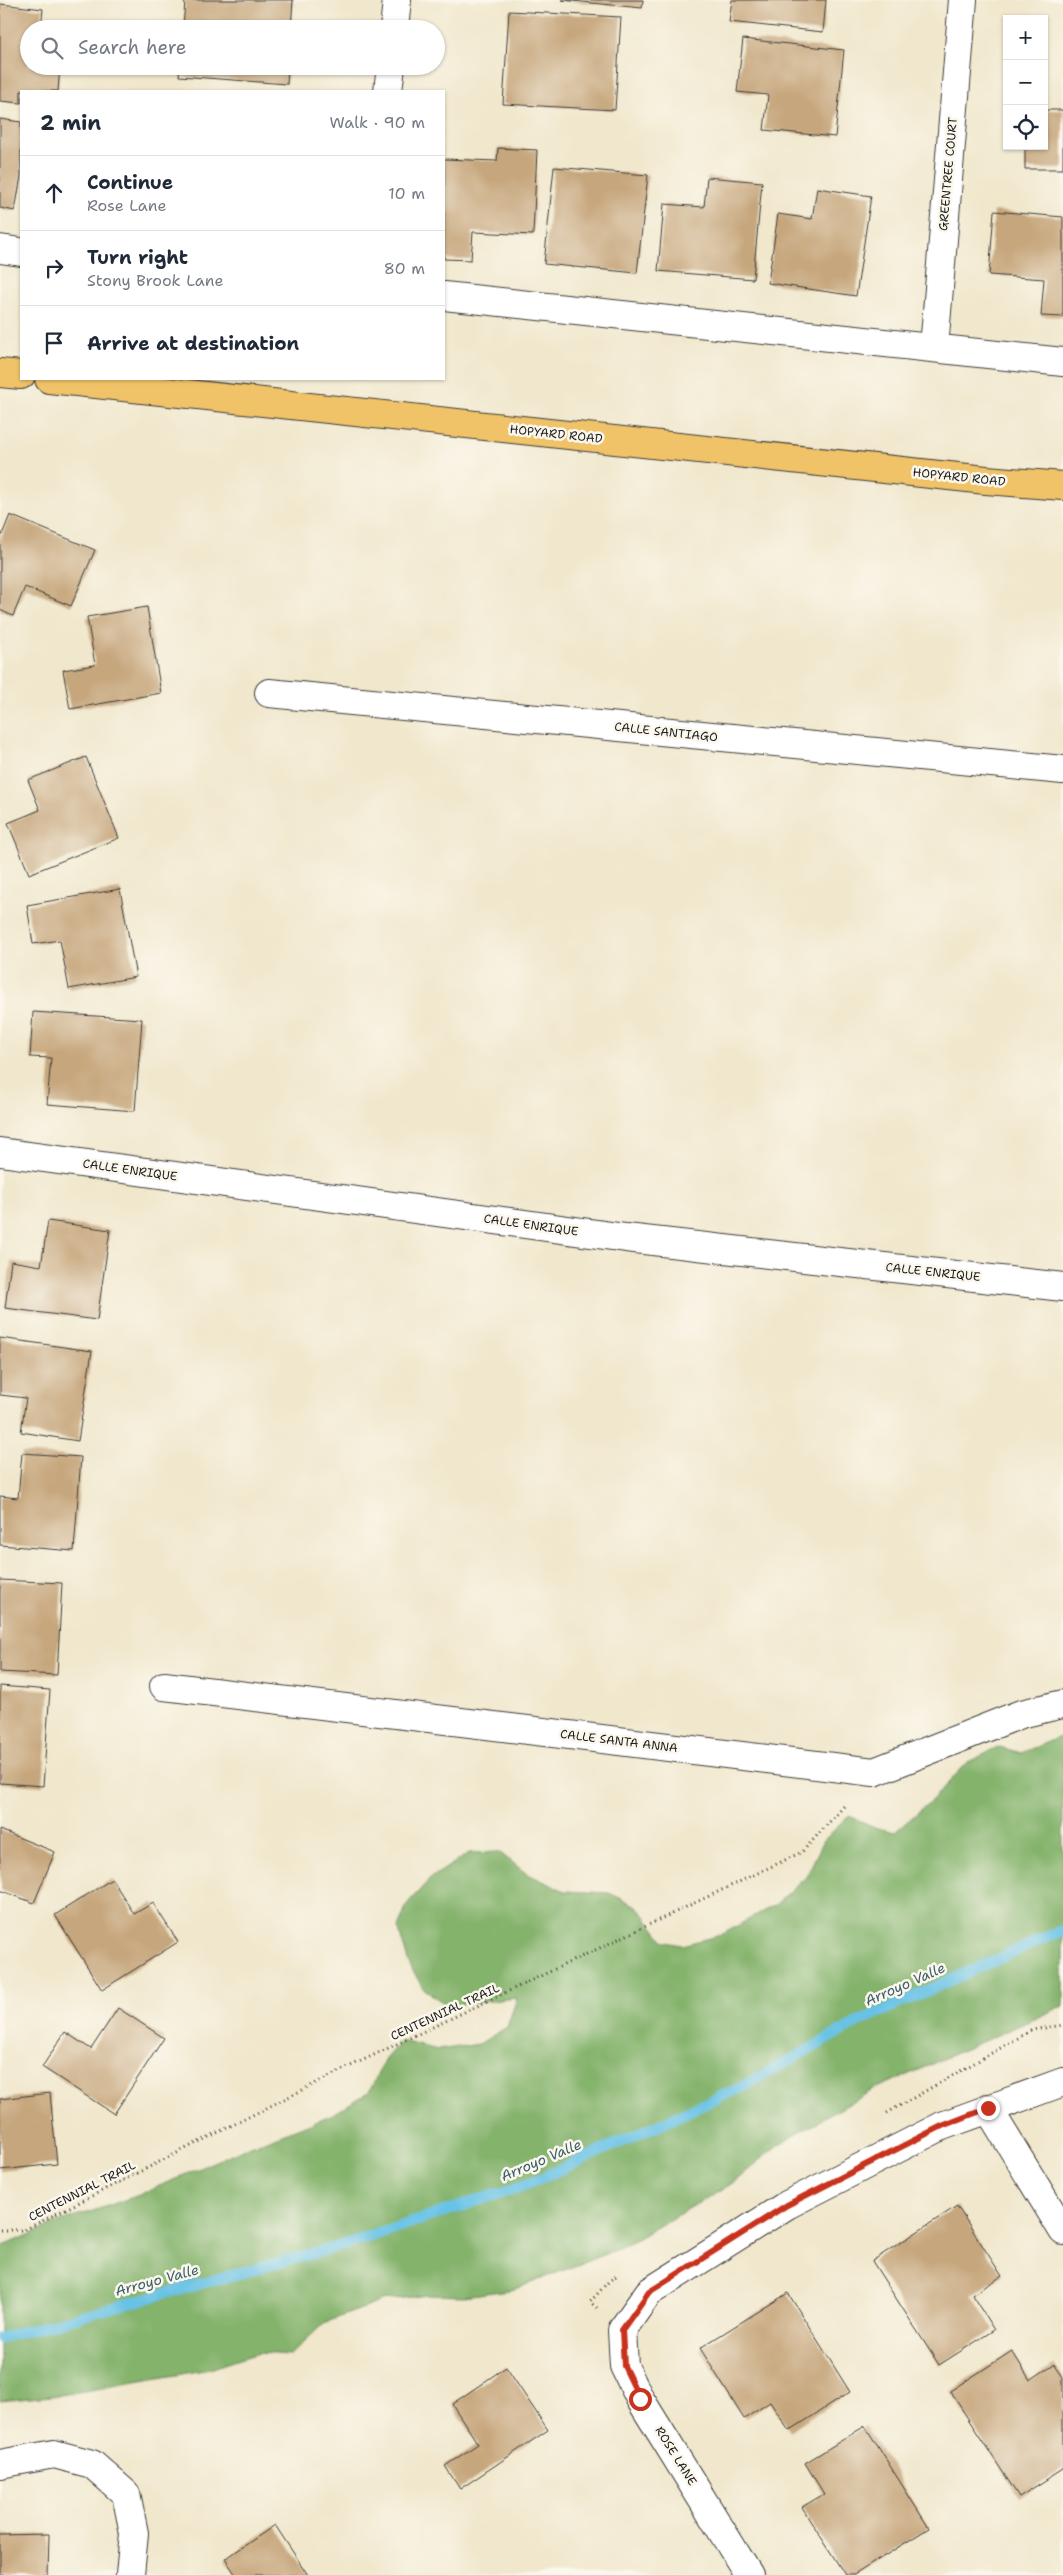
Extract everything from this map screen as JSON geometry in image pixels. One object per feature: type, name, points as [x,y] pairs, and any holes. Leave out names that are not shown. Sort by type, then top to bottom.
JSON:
[{"type":"main road","points":[[0,373],[20,375]]},
{"type":"main road","name":"HOPYARD ROAD","points":[[59,380],[986,480],[1063,486]]},
{"type":"street","points":[[395,20],[397,0]]},
{"type":"street","name":"GREENTREE COURT","points":[[934,348],[963,0]]},
{"type":"street","points":[[388,90],[390,75]]},
{"type":"street","points":[[0,250],[20,252]]},
{"type":"street","points":[[445,296],[1063,362]]},
{"type":"street","name":"CALLE SANTIAGO","points":[[269,694],[1063,770]]},
{"type":"street","name":"CALLE ENRIQUE","points":[[0,1152],[626,1238],[1063,1286]]},
{"type":"street","name":"CALLE SANTA ANNA","points":[[164,1686],[874,1772],[1021,1714],[1063,1704]]},
{"type":"street","points":[[1063,2082],[988,2108],[1063,2231]]},
{"type":"street","name":"ROSE LANE","points":[[749,2575],[640,2399],[624,2366],[622,2330],[649,2292],[787,2205],[942,2126],[988,2108]]},
{"type":"street","points":[[0,2464],[54,2454],[92,2464],[126,2494],[134,2532],[130,2575]]},
{"type":"path","name":"CENTENNIAL TRAIL","points":[[0,2230],[24,2230],[338,2072],[802,1852],[874,1772]]},
{"type":"green space","points":[[1060,1737],[1063,1743],[1063,2006],[873,2090],[779,2144],[733,2183],[619,2249],[515,2289],[464,2296],[427,2295],[382,2301],[324,2323],[290,2355],[258,2353],[210,2369],[61,2395],[0,2401],[0,2247],[55,2224],[139,2195],[238,2151],[331,2115],[369,2092],[385,2059],[401,2041],[438,2050],[479,2044],[507,2027],[517,1998],[447,2006],[422,1987],[408,1961],[398,1928],[407,1904],[431,1878],[469,1853],[499,1852],[527,1874],[565,1891],[609,1893],[637,1906],[665,1942],[682,1945],[721,1935],[776,1904],[806,1877],[824,1840],[849,1816],[877,1828],[895,1832],[932,1800],[968,1762],[1000,1747],[1021,1753]]},
{"type":"building","points":[[185,0],[293,0],[292,20],[184,20]]},
{"type":"building","points":[[562,0],[643,0],[642,8]]},
{"type":"building","points":[[732,0],[826,0],[823,32],[729,22]]},
{"type":"building","points":[[0,4],[43,9],[42,20],[20,20],[20,75],[59,75],[58,90],[20,90],[20,103],[0,101]]},
{"type":"building","points":[[509,11],[621,17],[615,110],[503,104]]},
{"type":"building","points":[[743,39],[844,50],[835,137],[764,130],[768,95],[737,92]]},
{"type":"building","points":[[179,75],[288,75],[287,84]]},
{"type":"building","points":[[1048,110],[1063,110],[1063,169],[1025,169],[1025,150],[1048,150]]},
{"type":"building","points":[[0,119],[20,122],[20,182],[15,211],[0,208]]},
{"type":"building","points":[[498,148],[537,150],[533,235],[473,232],[471,260],[445,259],[445,159],[497,161]]},
{"type":"building","points":[[554,167],[648,175],[637,273],[544,264]]},
{"type":"building","points":[[707,177],[762,182],[753,279],[658,271],[664,204],[704,207]]},
{"type":"building","points":[[817,188],[871,196],[856,296],[768,283],[778,214],[812,219]]},
{"type":"building","points":[[994,211],[1063,217],[1063,317],[1041,316],[1044,279],[989,275]]},
{"type":"building","points":[[10,515],[95,550],[71,606],[25,587],[13,616],[0,610],[0,540]]},
{"type":"building","points":[[147,607],[161,693],[70,709],[63,670],[95,665],[87,617]]},
{"type":"building","points":[[86,757],[119,838],[29,874],[8,823],[40,810],[28,780]]},
{"type":"building","points":[[120,889],[136,977],[69,989],[60,940],[33,944],[27,905]]},
{"type":"building","points":[[33,1012],[142,1019],[135,1111],[47,1104],[51,1058],[30,1057]]},
{"type":"building","points":[[48,1221],[110,1230],[97,1320],[5,1308],[11,1261],[41,1266]]},
{"type":"building","points":[[0,1338],[92,1351],[78,1441],[21,1432],[26,1398],[0,1395]]},
{"type":"building","points":[[22,1453],[81,1457],[74,1551],[0,1545],[0,1496],[18,1498]]},
{"type":"building","points":[[0,1580],[62,1583],[57,1675],[0,1672]]},
{"type":"building","points":[[0,1686],[50,1690],[43,1786],[0,1783]]},
{"type":"building","points":[[0,1830],[55,1852],[34,1903],[0,1890]]},
{"type":"building","points":[[112,1879],[134,1914],[153,1903],[178,1942],[102,1990],[55,1915]]},
{"type":"building","points":[[118,2008],[164,2038],[114,2114],[42,2067],[65,2032],[91,2049]]},
{"type":"building","points":[[50,2093],[57,2164],[0,2170],[0,2099]]},
{"type":"building","points":[[957,2206],[1002,2276],[972,2295],[994,2330],[939,2365],[872,2261]]},
{"type":"building","points":[[788,2293],[850,2392],[789,2431],[770,2402],[744,2419],[700,2348]]},
{"type":"building","points":[[1012,2351],[1030,2380],[1054,2364],[1063,2377],[1063,2469],[1019,2497],[950,2391]]},
{"type":"building","points":[[506,2367],[548,2430],[460,2489],[445,2466],[478,2444],[452,2404]]},
{"type":"building","points":[[865,2426],[929,2528],[854,2575],[845,2575],[802,2507],[824,2494],[805,2463]]},
{"type":"building","points":[[275,2525],[308,2575],[236,2575],[225,2559]]},
{"type":"building","points":[[49,2534],[48,2575],[0,2575],[0,2535]]},
{"type":"waterway","name":"Arroyo Valle","points":[[0,2338],[344,2245],[528,2184],[742,2087],[860,2021],[1063,1930]]},
{"type":"route","points":[[640,2399],[624,2366],[622,2330],[649,2292],[787,2205],[942,2126],[988,2108]]}]
